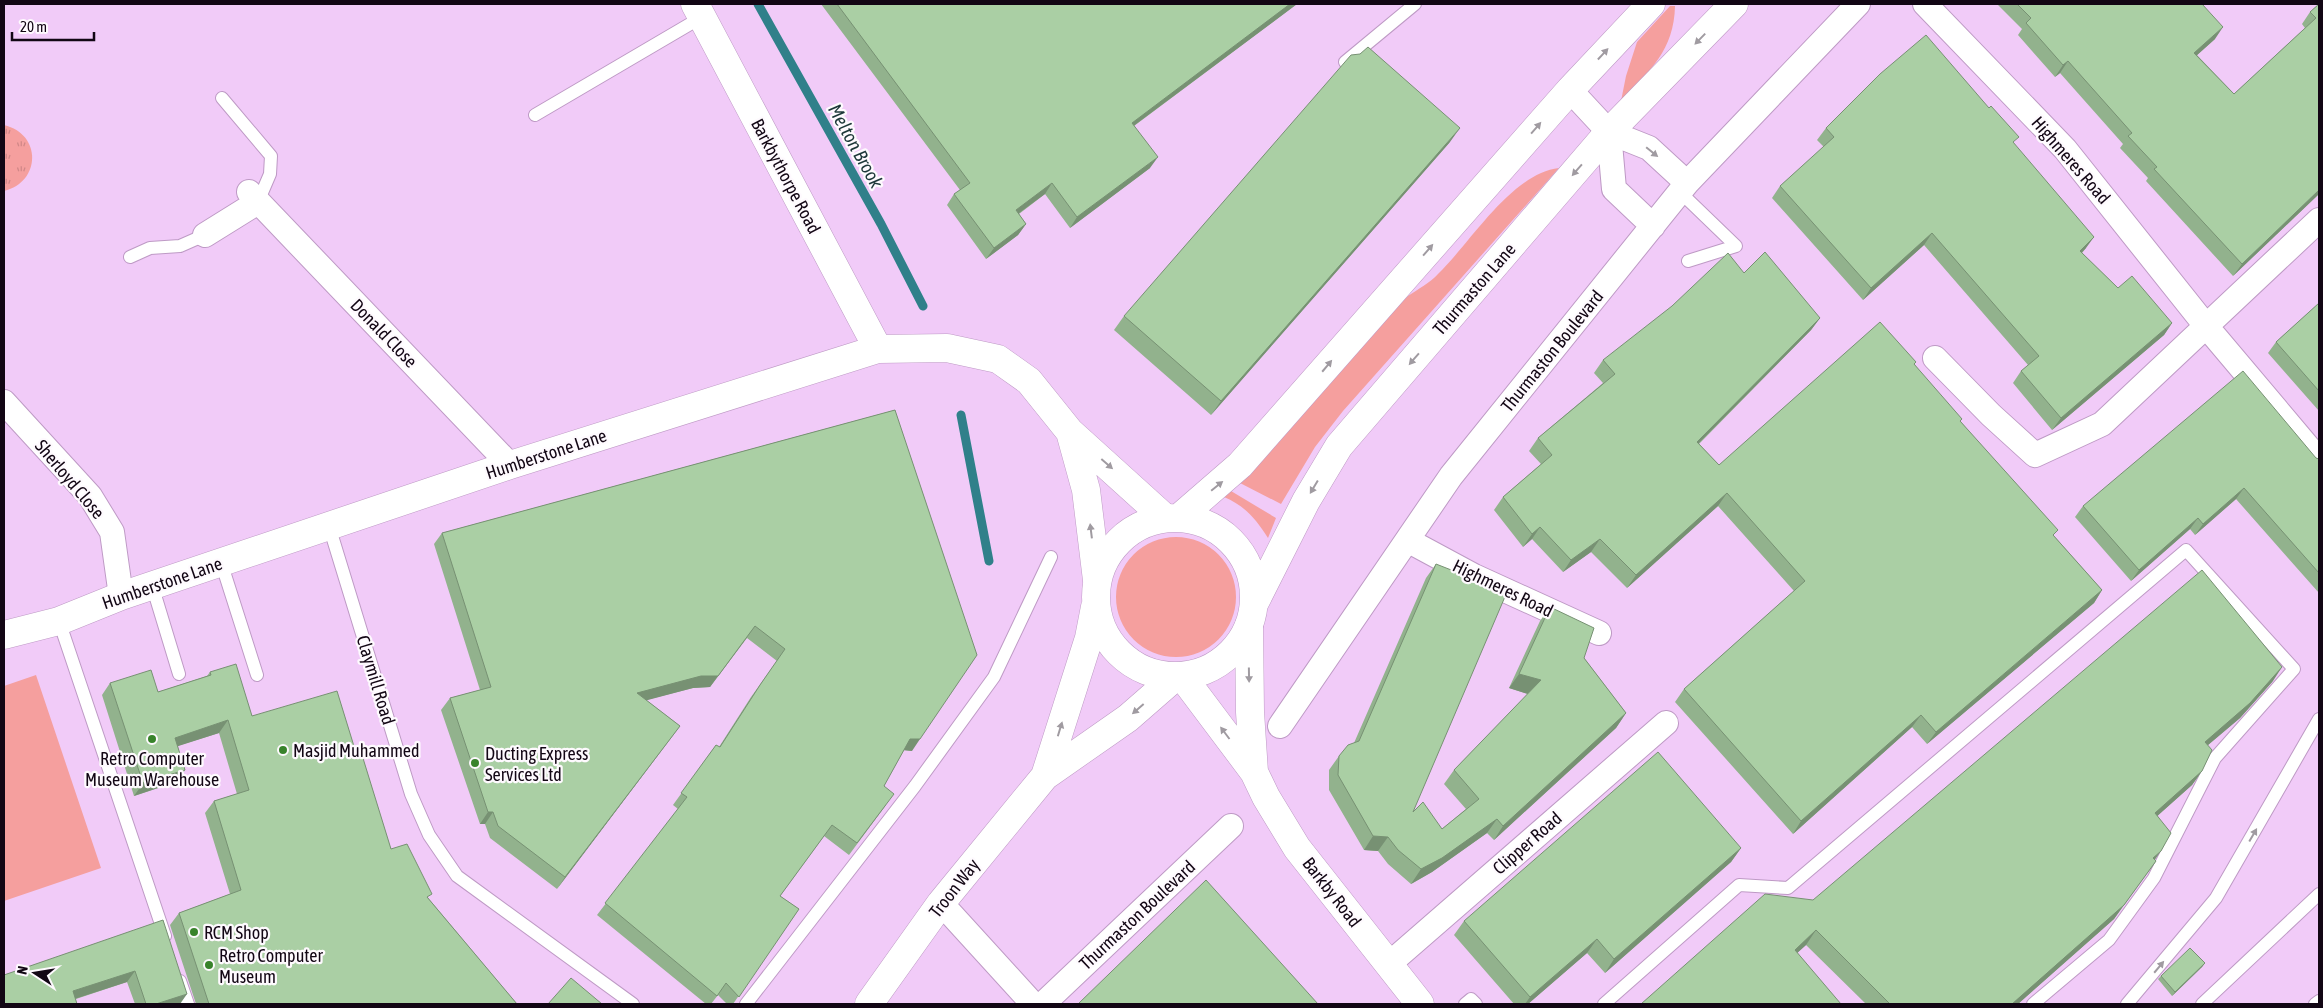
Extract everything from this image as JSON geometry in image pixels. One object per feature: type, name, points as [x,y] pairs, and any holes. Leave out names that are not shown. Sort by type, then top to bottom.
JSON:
[{"type":"main road","points":[[1172,517],[1240,465],[1570,90],[1651,4]]},
{"type":"main road","name":"Thurmaston Lane","points":[[1252,615],[1306,501],[1339,446],[1609,132],[1726,7]]},
{"type":"main road","name":"Barkbythorpe Road","points":[[698,10],[878,349]]},
{"type":"main road","name":"Humberstone Lane","points":[[4,635],[59,620],[152,585],[510,465],[878,349],[947,348],[998,359],[1029,382],[1070,432],[1172,517]]},
{"type":"main road","name":"Humberstone Lane","points":[[1070,432],[1086,490],[1096,592]]},
{"type":"main road","points":[[1172,517],[1204,523],[1226,536],[1242,555],[1252,578],[1252,615],[1240,643],[1227,657],[1212,668],[1194,675],[1178,677],[1151,674],[1130,663],[1113,647],[1101,627],[1096,592],[1106,557],[1121,538],[1141,524],[1172,517]]},
{"type":"main road","name":"Troon Way","points":[[1045,776],[1089,638],[1096,592]]},
{"type":"main road","name":"Barkby Road","points":[[1252,615],[1250,712],[1254,772]]},
{"type":"main road","name":"Barkby Road","points":[[1178,677],[1254,772],[1266,797],[1297,848],[1420,1004]]},
{"type":"main road","name":"Troon Way","points":[[869,1004],[941,903],[1045,776],[1128,718],[1178,677]]},
{"type":"street","name":"Thurmaston Boulevard","points":[[1280,726],[1409,541],[1451,476],[1684,188],[1858,4]]},
{"type":"street","name":"Highmeres Road","points":[[1925,4],[2065,149],[2206,326],[2319,460]]},
{"type":"street","points":[[1570,90],[1609,132],[1649,148],[1684,188]]},
{"type":"street","points":[[1609,132],[1614,189],[1653,226]]},
{"type":"street","points":[[205,235],[254,197]]},
{"type":"street","name":"Donald Close","points":[[254,197],[510,465]]},
{"type":"street","points":[[1935,358],[1991,415],[2035,455],[2102,424],[2319,220]]},
{"type":"street","name":"Sherloyd Close","points":[[4,402],[90,496],[112,532],[121,596]]},
{"type":"street","name":"Highmeres Road","points":[[1409,541],[1474,576],[1598,633]]},
{"type":"street","name":"Clipper Road","points":[[1388,964],[1666,723]]},
{"type":"street","name":"Thurmaston Boulevard","points":[[1043,1004],[1231,826]]},
{"type":"street","points":[[941,903],[1033,1004]]},
{"type":"lane","points":[[1345,62],[1415,4]]},
{"type":"lane","points":[[535,115],[698,10]]},
{"type":"lane","points":[[222,98],[271,156],[270,174],[254,197]]},
{"type":"lane","points":[[1684,188],[1736,246],[1688,261]]},
{"type":"lane","points":[[130,257],[150,248],[180,246],[205,235]]},
{"type":"lane","name":"Claymill Road","points":[[329,526],[411,794],[429,835],[457,876],[633,1004]]},
{"type":"lane","points":[[1604,1004],[1739,884],[1788,888],[2186,550],[2294,669],[2215,758],[2154,878],[2109,940],[2033,1004]]},
{"type":"lane","points":[[746,1004],[915,786],[994,678],[1050,557]]},
{"type":"lane","points":[[221,562],[257,675]]},
{"type":"lane","points":[[152,585],[179,674]]},
{"type":"lane","points":[[59,620],[169,948]]},
{"type":"lane","points":[[2127,1004],[2216,898],[2319,719]]},
{"type":"lane","points":[[2202,1004],[2319,894]]},
{"type":"lane","points":[[175,967],[188,1004]]},
{"type":"lane","points":[[1465,1004],[1471,999],[1476,1004]]},
{"type":"lane","points":[[2315,1004],[2319,1001]]},
{"type":"green space","points":[[1670,6],[1675,6],[1674,21],[1665,47],[1651,69],[1621,101],[1626,76],[1637,42]]},
{"type":"green space","points":[[4,125],[16,130],[25,138],[30,147],[32,158],[30,169],[25,178],[16,186],[4,191]]},
{"type":"green space","points":[[1559,168],[1343,411],[1315,447],[1281,504],[1240,483],[1388,314],[1408,296],[1435,277],[1509,195],[1525,182],[1541,173]]},
{"type":"green space","points":[[1231,491],[1276,518],[1268,538],[1249,514],[1224,497]]},
{"type":"green space","points":[[1176,537],[1199,541],[1219,554],[1232,574],[1236,597],[1232,620],[1219,640],[1199,653],[1176,657],[1153,653],[1133,640],[1120,620],[1116,597],[1120,574],[1133,554],[1153,541]]},
{"type":"green space","points":[[36,675],[101,868],[4,901],[4,686]]},
{"type":"building","points":[[837,4],[1290,4],[1132,123],[1158,157],[1077,217],[1052,183],[1016,210],[1026,224],[994,248],[954,194],[970,183]]},
{"type":"building","points":[[2017,4],[2202,4],[2223,27],[2194,53],[2234,94],[2316,18],[2310,12],[2319,4],[2319,190],[2242,264],[2154,169],[2157,167],[2128,136],[2132,133],[2068,61],[2063,65],[2026,23],[2031,18]]},
{"type":"building","points":[[1926,35],[1989,108],[1991,106],[2019,137],[2013,142],[2094,237],[2080,251],[2118,288],[2132,276],[2172,323],[2061,418],[2021,371],[2039,356],[1932,233],[1871,288],[1780,186],[1834,137],[1826,128],[1880,74]]},
{"type":"building","points":[[1368,47],[1460,128],[1221,401],[1124,316],[1351,55],[1360,54]]},
{"type":"building","points":[[1765,252],[1820,318],[1697,442],[1719,465],[1880,322],[1916,362],[1914,364],[1962,419],[1960,421],[2058,530],[2053,535],[2102,590],[1936,732],[1921,715],[1801,821],[1684,689],[1805,581],[1727,493],[1636,575],[1600,539],[1571,560],[1540,527],[1532,534],[1503,497],[1552,455],[1538,438],[1615,374],[1603,360],[1672,306],[1728,253],[1744,273]]},
{"type":"building","points":[[2319,303],[2319,391],[2276,342]]},
{"type":"building","points":[[2243,371],[2316,458],[2319,459],[2319,573],[2244,488],[2203,524],[2198,518],[2139,570],[2083,506]]},
{"type":"building","points":[[895,410],[977,655],[920,739],[910,739],[884,786],[894,794],[857,843],[832,825],[780,896],[799,909],[739,997],[726,983],[717,996],[605,903],[687,797],[681,793],[716,745],[720,747],[785,649],[755,626],[718,676],[701,676],[637,693],[680,726],[565,877],[498,826],[493,812],[488,812],[450,698],[491,687],[442,533]]},
{"type":"building","points":[[1436,564],[1507,592],[1413,812],[1423,802],[1442,829],[1479,799],[1454,770],[1541,680],[1519,674],[1550,607],[1594,628],[1584,658],[1626,713],[1503,826],[1497,819],[1442,858],[1421,869],[1398,850],[1388,837],[1373,836],[1338,775],[1339,756],[1348,745],[1359,741]]},
{"type":"building","points":[[2202,570],[2282,667],[2250,703],[2205,742],[2212,750],[2202,771],[2155,813],[2171,833],[2161,851],[2153,858],[2156,861],[2124,905],[2012,1004],[1890,1004],[1816,930],[1795,950],[1841,1004],[1641,1004],[1765,894],[1813,900]]},
{"type":"building","points":[[236,664],[252,716],[337,691],[357,756],[362,755],[391,849],[407,844],[432,894],[427,897],[517,1004],[209,1004],[179,913],[241,890],[214,801],[249,790],[228,720],[175,738],[185,770],[143,783],[110,683],[151,670],[158,692],[211,675],[210,672]]},
{"type":"building","points":[[1658,752],[1741,848],[1614,959],[1597,939],[1530,997],[1464,921]]},
{"type":"building","points":[[1206,880],[1318,1004],[1078,1004]]},
{"type":"building","points":[[163,920],[187,994],[156,1004],[146,1004],[135,971],[73,991],[77,1004],[4,1004],[4,975]]},
{"type":"building","points":[[2190,948],[2205,963],[2175,992],[2161,976]]},
{"type":"building","points":[[571,978],[602,1004],[548,1004]]},
{"type":"waterway","name":"Melton Brook","points":[[758,4],[881,224],[923,306]]},
{"type":"waterway","name":"Melton Brook","points":[[961,415],[989,561]]},
{"type":"place","name":"Retro Computer Museum Warehouse","points":[[152,739]]},
{"type":"place","name":"Masjid Muhammed","points":[[283,750]]},
{"type":"place","name":"Ducting Express Services Ltd","points":[[475,763]]},
{"type":"place","name":"RCM Shop","points":[[194,932]]},
{"type":"place","name":"Retro Computer Museum","points":[[209,965]]}]
